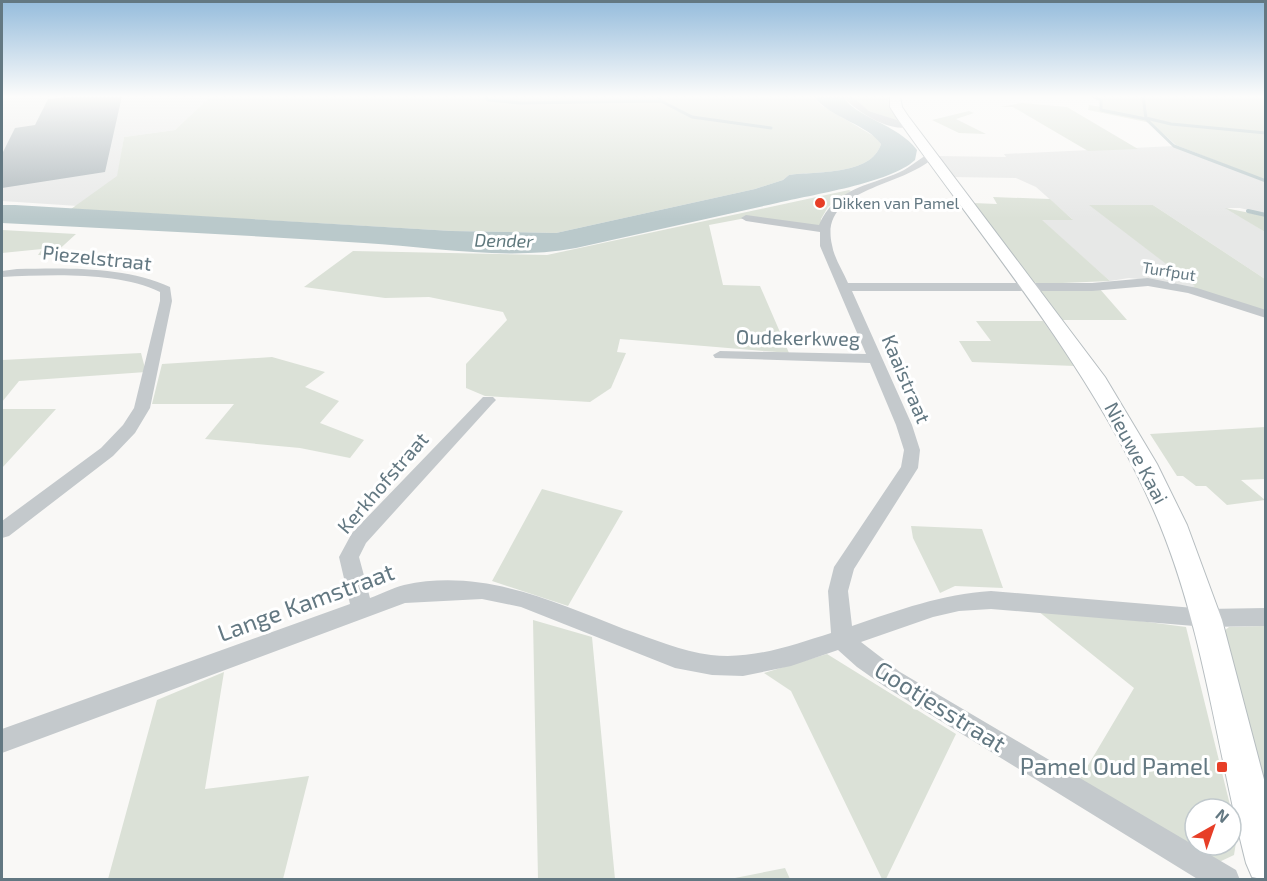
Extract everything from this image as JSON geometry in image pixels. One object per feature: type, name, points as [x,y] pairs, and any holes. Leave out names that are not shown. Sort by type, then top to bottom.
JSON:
[{"type":"main road","name":"Nieuwe Kaai","points":[[915,137],[928,163],[1028,286],[1094,377],[1120,417],[1176,531],[1266,863]]},
{"type":"street","points":[[746,218],[823,229],[833,208],[846,197],[913,172],[928,163]]},
{"type":"street","name":"Kaaistraat","points":[[823,229],[826,244],[843,287],[904,424],[912,450],[909,468],[844,567],[838,591],[843,640]]},
{"type":"street","name":"Piezelstraat","points":[[2,274],[58,272],[147,282],[157,284],[166,290],[166,301],[142,408],[129,429],[107,452],[2,531]]},
{"type":"street","name":"Turfput","points":[[843,287],[1092,287],[1149,282],[1187,289],[1266,314]]},
{"type":"street","name":"Oudekerkweg","points":[[720,356],[876,359]]},
{"type":"street","name":"Kerkhofstraat","points":[[362,609],[349,557],[359,538],[488,400]]},
{"type":"street","name":"Lange Kamstraat","points":[[2,741],[404,594],[482,590],[524,599],[675,658],[712,665],[743,666],[791,656],[933,608],[959,602],[992,600],[1199,617],[1266,617]]},
{"type":"street","name":"Gootjesstraat","points":[[843,640],[892,680],[1226,879]]},
{"type":"shaded area","points":[[2,137],[124,137],[117,180],[78,206],[2,201]]},
{"type":"shaded area","points":[[124,137],[875,137],[881,144],[866,162],[855,167],[789,175],[783,180],[755,189],[556,233],[452,231],[71,209],[117,176]]},
{"type":"shaded area","points":[[1064,137],[1118,137],[1138,149],[1088,151]]},
{"type":"shaded area","points":[[1167,137],[1265,137],[1265,180],[1176,145]]},
{"type":"shaded area","points":[[1175,146],[1265,182],[1265,214],[1240,208],[1227,208],[1265,232],[1265,279],[1153,205],[1090,205],[1196,286],[1189,288],[1172,283],[1129,278],[1110,281],[1041,220],[1072,219],[1036,187],[1016,178],[951,177],[936,156],[1006,157],[1004,154]]},
{"type":"shaded area","points":[[851,191],[828,207],[821,219],[823,229],[746,218],[709,225],[723,285],[760,286],[789,353],[620,339],[617,352],[626,353],[611,388],[590,402],[485,396],[466,388],[466,364],[507,320],[503,312],[429,297],[385,298],[304,287],[353,251],[547,255]]},
{"type":"shaded area","points":[[993,197],[1050,199],[1073,220],[1042,220],[1110,281],[1039,284],[1030,281],[973,203],[997,204]]},
{"type":"shaded area","points":[[1089,205],[1153,205],[1265,279],[1265,312],[1189,288],[1195,286]]},
{"type":"shaded area","points":[[1225,208],[1265,216],[1265,232]]},
{"type":"shaded area","points":[[2,230],[76,234],[53,255],[38,255],[42,249],[2,253]]},
{"type":"shaded area","points":[[1099,288],[1127,320],[1058,320],[1040,291]]},
{"type":"shaded area","points":[[976,321],[1043,321],[1075,366],[972,362],[959,341],[991,341]]},
{"type":"shaded area","points":[[141,353],[146,372],[19,381],[2,402],[2,360]]},
{"type":"shaded area","points":[[272,357],[325,372],[305,387],[339,401],[320,423],[364,440],[350,458],[300,448],[205,439],[234,404],[152,404],[162,364]]},
{"type":"shaded area","points":[[2,409],[56,409],[2,468]]},
{"type":"shaded area","points":[[1265,427],[1265,479],[1241,480],[1265,500],[1227,505],[1206,486],[1196,486],[1183,476],[1177,476],[1150,434]]},
{"type":"shaded area","points":[[542,489],[623,511],[568,606],[492,581]]},
{"type":"shaded area","points":[[911,526],[982,529],[1003,588],[955,586],[940,593],[913,538]]},
{"type":"shaded area","points":[[1033,607],[1186,627],[1228,797],[1183,797],[1183,842],[1080,779],[1134,688]]},
{"type":"shaded area","points":[[533,620],[592,637],[615,879],[538,879]]},
{"type":"shaded area","points":[[1265,626],[1265,803],[1223,632],[1229,627]]},
{"type":"shaded area","points":[[827,654],[956,734],[886,879],[882,879],[791,691],[764,673]]},
{"type":"shaded area","points":[[224,672],[205,789],[309,776],[283,879],[108,879],[157,700]]},
{"type":"shaded area","points":[[1207,857],[1230,857],[1217,863]]},
{"type":"shaded area","points":[[785,868],[790,879],[730,879]]},
{"type":"water","name":"Dender","points":[[875,137],[903,137],[917,150],[915,160],[904,168],[869,182],[550,252],[470,252],[319,240],[2,223],[2,205],[15,205],[452,231],[556,233],[755,189],[783,180],[789,175],[855,167],[866,162],[881,144]]},
{"type":"building","points":[[10,137],[113,137],[105,172],[2,188],[2,154]]},
{"type":"waterway","points":[[1165,137],[1174,146],[1266,181]]},
{"type":"waterway","points":[[1248,211],[1266,215]]},
{"type":"place","name":"Dikken van Pamel","points":[[820,203]]},
{"type":"place","name":"Pamel Oud Pamel","points":[[1222,767]]}]
